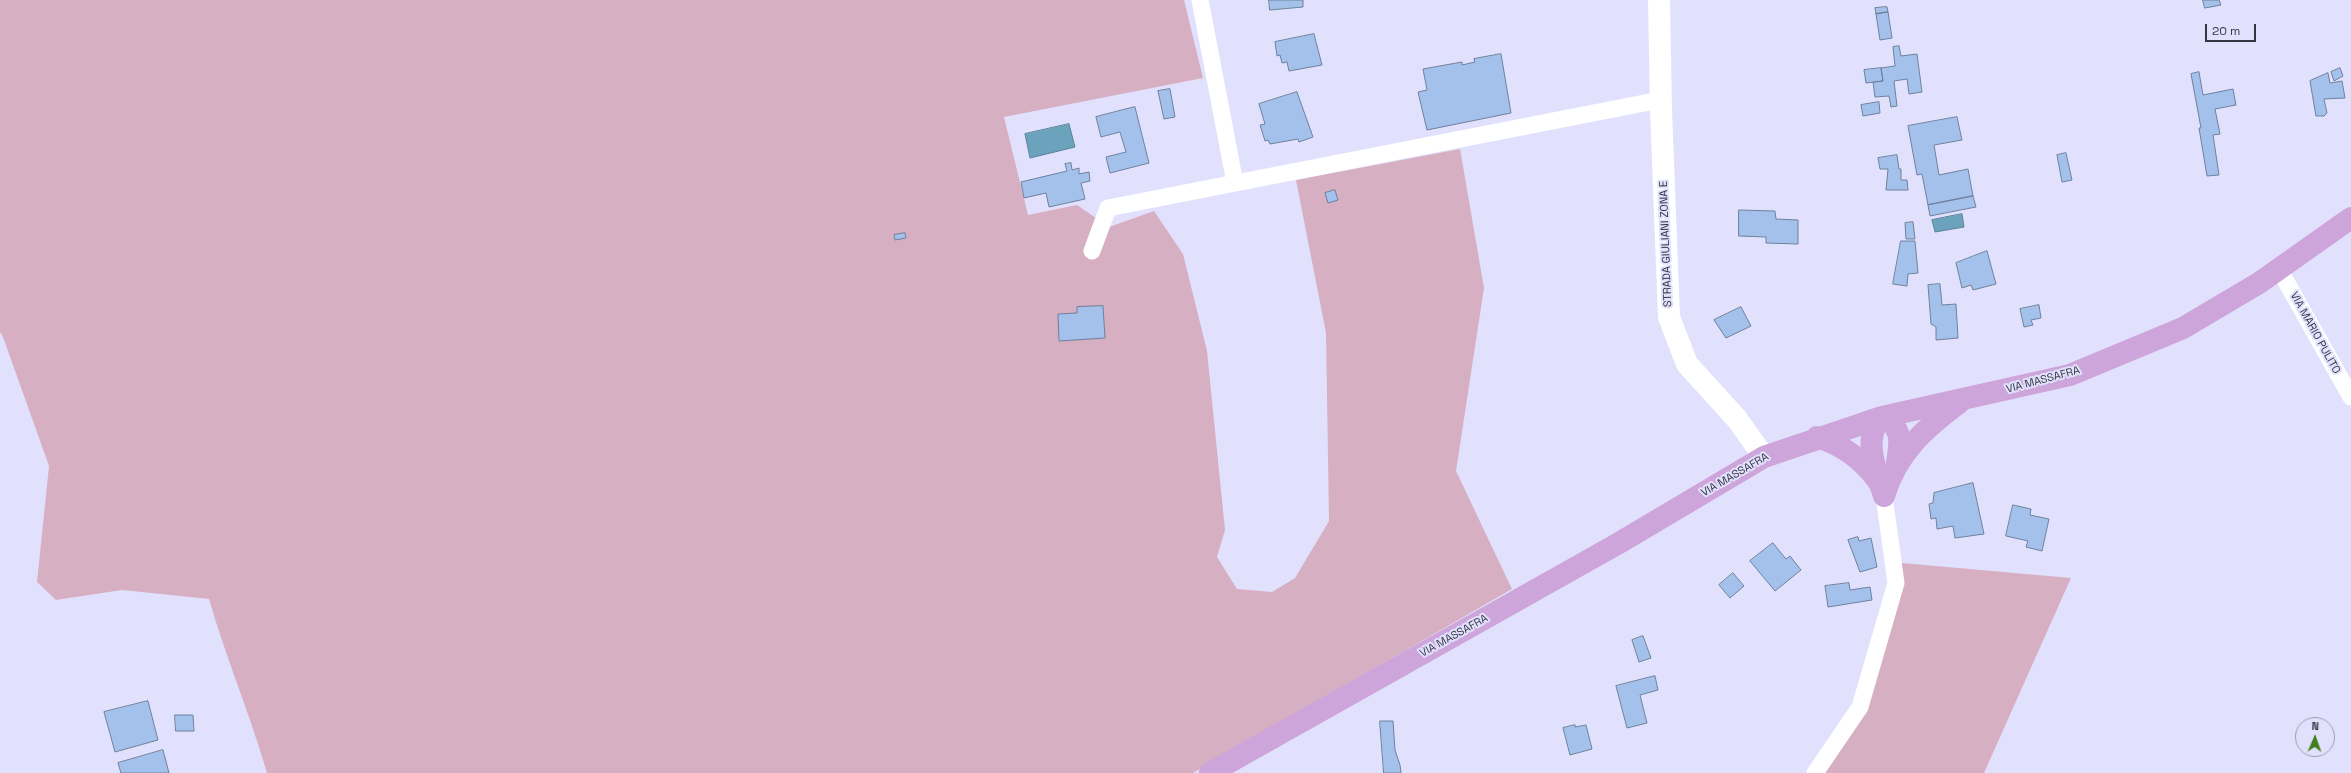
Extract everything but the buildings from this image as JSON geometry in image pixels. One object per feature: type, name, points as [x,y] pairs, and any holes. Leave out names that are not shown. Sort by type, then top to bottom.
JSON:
[{"type":"main road","name":"VIA MASSAFRA","points":[[1210,773],[1619,543],[1764,457],[1882,417],[2077,372],[2183,328],[2259,283],[2351,218]]},
{"type":"main road","points":[[1882,490],[1897,463],[1916,438],[1965,399]]},
{"type":"main road","points":[[1882,490],[1875,467],[1873,430],[1876,423],[1882,417],[1892,422],[1897,429],[1900,444],[1897,463]]},
{"type":"main road","points":[[1817,438],[1838,446],[1861,460],[1882,490]]},
{"type":"street","points":[[1200,0],[1235,183]]},
{"type":"street","name":"STRADA GIULIANI ZONA E","points":[[1659,0],[1660,100],[1669,317],[1687,364],[1737,419],[1764,457]]},
{"type":"street","points":[[1092,251],[1108,208],[1660,100]]},
{"type":"street","name":"VIA MARIO PULITO","points":[[2279,269],[2351,397]]},
{"type":"street","points":[[1815,773],[1860,708],[1896,583],[1882,490]]},
{"type":"shaded area","points":[[0,0],[1184,0],[1203,78],[1004,117],[1028,215],[1077,205],[1109,227],[1154,211],[1183,254],[1207,351],[1225,530],[1217,557],[1237,589],[1272,592],[1295,578],[1329,521],[1326,333],[1296,180],[1460,149],[1484,288],[1456,471],[1512,589],[1193,773],[267,773],[209,599],[122,590],[56,600],[37,582],[49,466],[0,332]]},
{"type":"shaded area","points":[[1902,563],[2071,578],[1984,773],[1810,773],[1871,682]]},
{"type":"water","points":[[1069,124],[1075,147],[1030,158],[1025,134]]},
{"type":"water","points":[[1962,214],[1964,227],[1935,232],[1932,220]]}]
